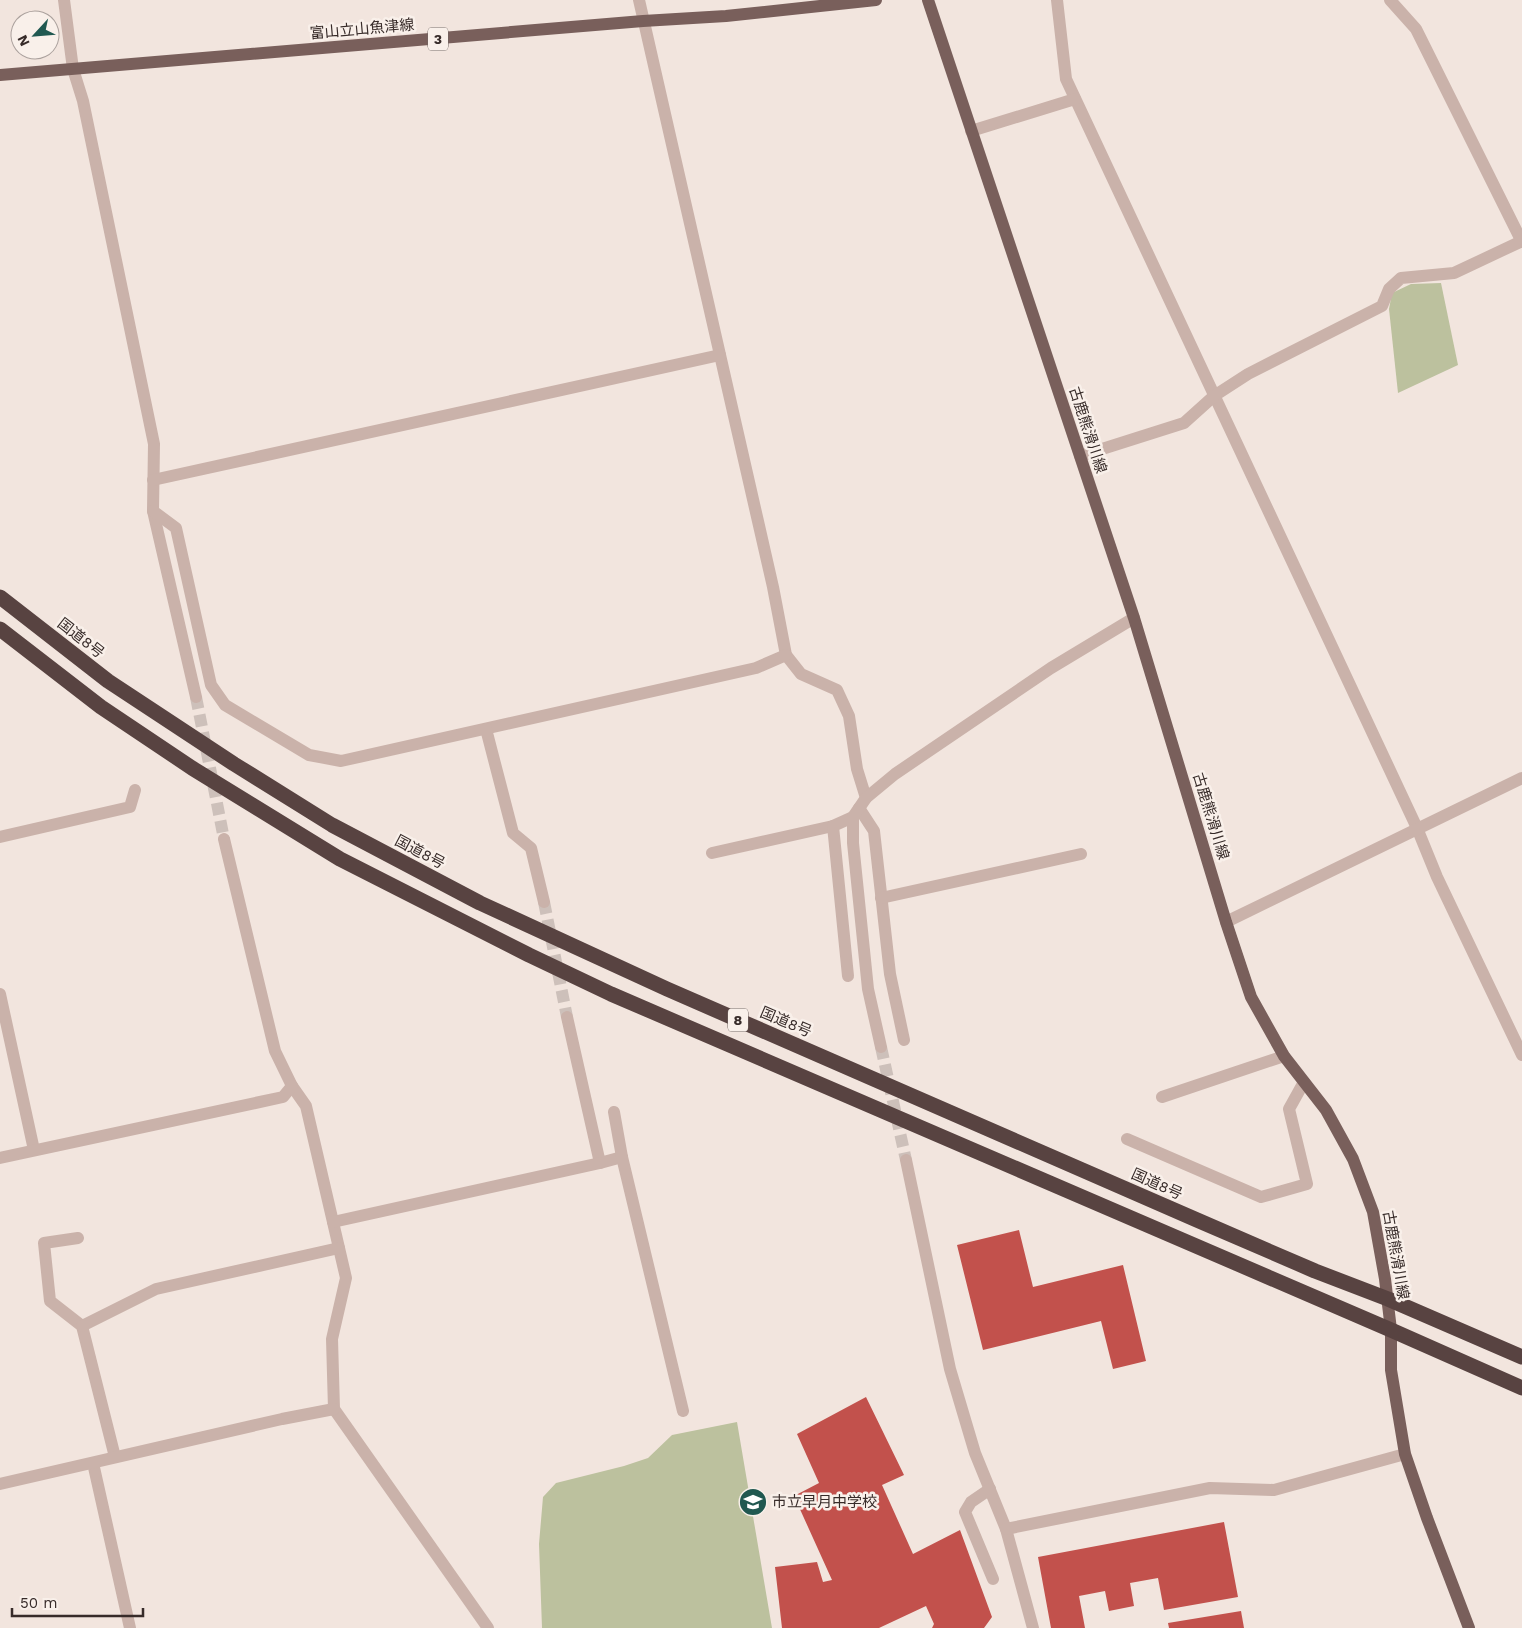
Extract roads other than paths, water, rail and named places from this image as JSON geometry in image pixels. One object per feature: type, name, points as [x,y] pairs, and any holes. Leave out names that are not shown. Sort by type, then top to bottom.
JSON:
[{"type":"highway","name":"国道8号","points":[[0,597],[108,681],[234,764],[332,825],[480,903],[685,997],[1306,1267],[1388,1299],[1522,1357]]},
{"type":"highway","name":"8","points":[[0,629],[101,707],[192,768],[267,815],[340,859],[529,955],[620,998],[1522,1388]]},
{"type":"main road","name":"富山立山魚津線","points":[[0,75],[643,21],[726,16],[876,0]]},
{"type":"main road","name":"古鹿熊滑川線","points":[[928,0],[1134,618],[1226,922],[1251,997],[1284,1056],[1326,1110],[1353,1159],[1373,1212],[1388,1299],[1391,1330],[1391,1370],[1405,1454],[1469,1628]]},
{"type":"street","points":[[64,0],[73,69],[84,100],[154,444],[153,511],[196,696]]},
{"type":"street","points":[[639,0],[773,587],[786,655],[801,674],[837,690],[849,716],[857,769],[859,808],[853,843],[868,989],[881,1047]]},
{"type":"street","points":[[1057,0],[1066,79],[1417,828],[1437,877],[1522,1055]]},
{"type":"street","points":[[1080,456],[1184,423],[1214,396],[1248,374],[1382,306],[1389,290],[1401,278],[1454,273],[1522,241],[1416,30],[1390,0]]},
{"type":"street","points":[[972,131],[1076,99]]},
{"type":"street","points":[[154,480],[720,356]]},
{"type":"street","points":[[153,511],[176,528],[211,685],[225,705],[309,755],[341,761],[756,668],[786,655]]},
{"type":"street","points":[[712,853],[833,826],[859,808],[894,774],[1051,668],[1134,618]]},
{"type":"street","points":[[486,729],[513,833],[531,848],[544,902]]},
{"type":"street","points":[[1226,922],[1522,778]]},
{"type":"street","points":[[0,837],[130,807],[135,790]]},
{"type":"street","points":[[859,808],[874,831],[890,974],[904,1040]]},
{"type":"street","points":[[833,826],[848,976]]},
{"type":"street","points":[[224,839],[275,1051],[292,1086],[306,1106],[346,1278],[332,1339],[334,1409],[488,1628]]},
{"type":"street","points":[[881,898],[1081,854]]},
{"type":"street","points":[[0,994],[34,1150]]},
{"type":"street","points":[[567,1017],[600,1163]]},
{"type":"street","points":[[1162,1097],[1284,1056]]},
{"type":"street","points":[[1127,1139],[1261,1197],[1307,1184],[1289,1109],[1304,1082]]},
{"type":"street","points":[[0,1158],[283,1097],[292,1086]]},
{"type":"street","points":[[614,1112],[622,1157],[683,1411]]},
{"type":"street","points":[[333,1222],[622,1157]]},
{"type":"street","points":[[906,1160],[950,1369],[975,1453],[1006,1529],[1033,1628]]},
{"type":"street","points":[[78,1238],[44,1243],[50,1301],[82,1326],[115,1457]]},
{"type":"street","points":[[82,1326],[156,1290],[339,1248]]},
{"type":"street","points":[[0,1484],[282,1419],[334,1409]]},
{"type":"street","points":[[1006,1529],[1210,1488],[1274,1490],[1405,1454]]},
{"type":"street","points":[[93,1462],[130,1628]]},
{"type":"street","points":[[990,1489],[971,1502],[966,1512],[993,1579]]},
{"type":"tunnel","points":[[196,697],[224,839]]},
{"type":"tunnel","points":[[544,902],[567,1017]]},
{"type":"tunnel","points":[[881,1047],[906,1160]]},
{"type":"place","name":"市立早月中学校","points":[[753,1502]]}]
